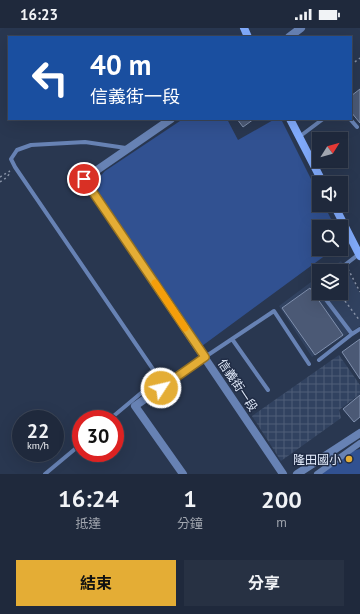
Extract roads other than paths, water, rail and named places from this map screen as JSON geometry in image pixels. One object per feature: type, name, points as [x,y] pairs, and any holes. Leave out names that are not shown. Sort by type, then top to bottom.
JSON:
[{"type":"main road","points":[[290,120],[319,176]]},
{"type":"main road","points":[[338,212],[359,255]]},
{"type":"street","points":[[290,36],[301,28]]},
{"type":"street","name":"信義街一段","points":[[170,120],[84,179],[283,474]]},
{"type":"street","points":[[183,474],[135,406],[205,357]]},
{"type":"street","points":[[297,474],[360,433]]},
{"type":"street","points":[[317,474],[360,443]]},
{"type":"lane","points":[[299,137],[322,120]]},
{"type":"lane","points":[[351,120],[357,127]]},
{"type":"lane","points":[[121,410],[159,378],[15,168],[11,159],[17,150],[31,145],[85,142],[128,149]]},
{"type":"lane","points":[[346,264],[359,255]]},
{"type":"lane","points":[[326,300],[352,334]]},
{"type":"lane","points":[[205,357],[274,310],[309,364]]},
{"type":"lane","points":[[319,360],[360,329]]},
{"type":"lane","points":[[232,338],[268,390]]},
{"type":"lane","points":[[45,474],[72,452]]},
{"type":"place","name":"隆田國小","points":[[349,459]]}]
